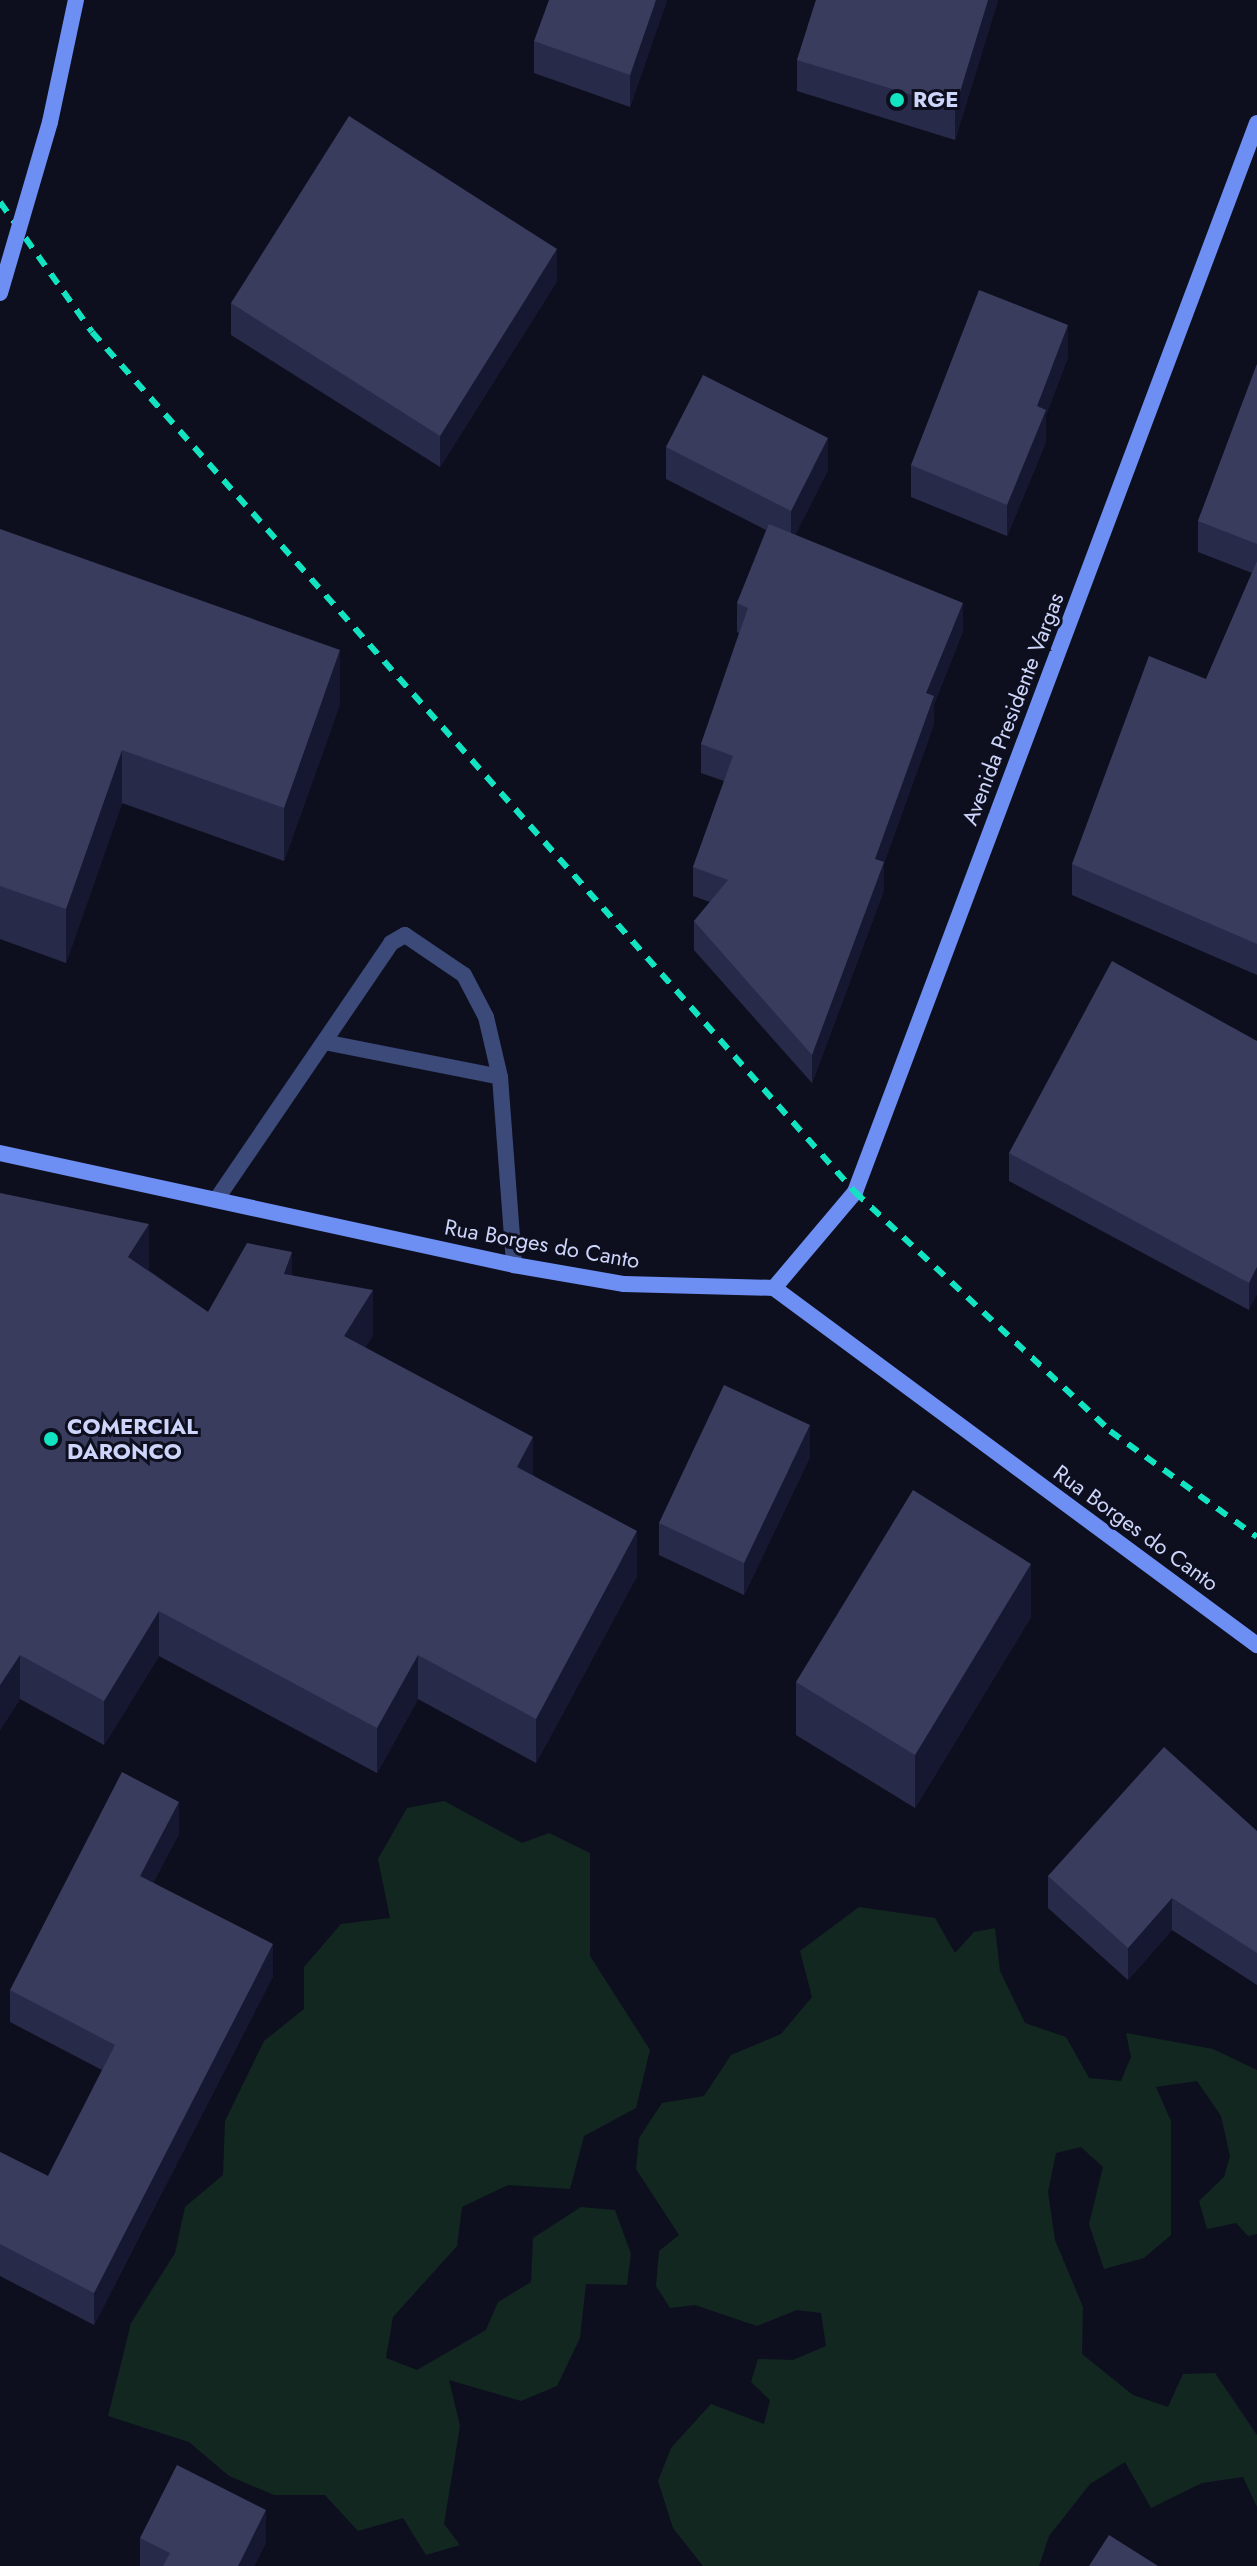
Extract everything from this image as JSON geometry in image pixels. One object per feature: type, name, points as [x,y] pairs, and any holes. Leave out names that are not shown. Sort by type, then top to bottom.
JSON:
[{"type":"main road","points":[[0,293],[50,122],[76,0]]},
{"type":"main road","name":"Avenida Presidente Vargas","points":[[774,1288],[855,1192],[1257,123]]},
{"type":"main road","name":"Rua Borges do Canto","points":[[0,1153],[514,1265],[624,1284],[774,1288],[1257,1645]]},
{"type":"lane","points":[[216,1200],[391,943],[405,935],[464,975],[486,1017],[500,1077],[514,1265]]},
{"type":"lane","points":[[324,1042],[500,1077]]},
{"type":"green space","points":[[444,1801],[522,1843],[549,1833],[590,1853],[590,1956],[650,2050],[636,2108],[584,2136],[570,2189],[508,2185],[462,2207],[457,2246],[393,2317],[386,2358],[417,2370],[486,2330],[498,2302],[531,2282],[533,2238],[581,2207],[615,2210],[631,2254],[627,2285],[586,2284],[580,2338],[557,2386],[521,2401],[449,2380],[460,2426],[444,2524],[460,2545],[426,2555],[403,2518],[358,2531],[325,2495],[274,2495],[229,2476],[189,2442],[108,2416],[131,2323],[175,2253],[185,2207],[223,2175],[225,2121],[264,2041],[304,2009],[304,1967],[341,1924],[390,1918],[378,1859],[407,1808]]},
{"type":"green space","points":[[859,1907],[935,1918],[955,1953],[974,1932],[995,1928],[1000,1971],[1025,2023],[1066,2037],[1089,2078],[1121,2081],[1131,2057],[1126,2033],[1213,2049],[1257,2070],[1257,2234],[1248,2236],[1236,2223],[1207,2229],[1199,2201],[1224,2177],[1230,2156],[1221,2116],[1197,2081],[1156,2087],[1171,2121],[1171,2235],[1144,2258],[1104,2269],[1089,2224],[1103,2167],[1081,2147],[1056,2153],[1048,2192],[1055,2240],[1083,2307],[1082,2354],[1133,2395],[1168,2407],[1183,2374],[1215,2373],[1257,2435],[1257,2507],[1243,2477],[1202,2483],[1151,2508],[1125,2462],[1090,2484],[1049,2536],[1039,2566],[703,2566],[673,2528],[658,2481],[671,2448],[711,2404],[764,2424],[770,2400],[751,2382],[758,2359],[793,2360],[826,2346],[821,2313],[797,2310],[757,2326],[695,2305],[670,2308],[656,2286],[659,2251],[679,2235],[636,2169],[639,2138],[662,2103],[704,2096],[731,2055],[781,2034],[812,1997],[800,1951]]},
{"type":"building","points":[[549,0],[656,0],[630,75],[534,41]]},
{"type":"building","points":[[816,0],[988,0],[955,108],[797,60]]},
{"type":"building","points":[[349,116],[557,249],[440,436],[231,303]]},
{"type":"building","points":[[979,290],[1068,325],[1037,406],[1046,410],[1007,505],[911,465]]},
{"type":"building","points":[[1257,364],[1257,544],[1198,521]]},
{"type":"building","points":[[703,375],[828,438],[791,511],[666,447]]},
{"type":"building","points":[[769,524],[963,603],[926,693],[934,696],[875,859],[884,862],[812,1055],[694,921],[728,880],[693,867],[733,756],[701,744],[748,608],[737,603]]},
{"type":"building","points":[[0,529],[340,650],[284,808],[122,750],[66,909],[0,886]]},
{"type":"building","points":[[1257,561],[1257,944],[1072,864],[1149,656],[1206,679]]},
{"type":"building","points":[[1112,961],[1257,1041],[1257,1267],[1249,1283],[1009,1153]]},
{"type":"building","points":[[0,1193],[149,1224],[128,1257],[208,1312],[247,1243],[292,1252],[284,1274],[373,1290],[344,1336],[533,1437],[517,1467],[637,1531],[536,1719],[418,1655],[377,1728],[159,1611],[104,1701],[20,1655],[0,1685]]},
{"type":"building","points":[[724,1385],[810,1425],[744,1563],[659,1523]]},
{"type":"building","points":[[913,1490],[1031,1564],[915,1755],[796,1682]]},
{"type":"building","points":[[1164,1747],[1257,1831],[1257,1953],[1172,1898],[1128,1948],[1048,1876]]},
{"type":"building","points":[[122,1772],[179,1802],[140,1876],[273,1944],[94,2293],[0,2244],[0,2152],[48,2176],[115,2045],[10,1990]]},
{"type":"building","points":[[177,2465],[266,2510],[238,2566],[163,2566],[170,2553],[140,2538]]},
{"type":"building","points":[[1109,2535],[1158,2566],[1089,2566]]},
{"type":"railway","points":[[0,202],[92,332],[855,1192],[1110,1431],[1257,1537]]},
{"type":"place","name":"RGE","points":[[897,100]]},
{"type":"place","name":"COMERCIAL DARONCO","points":[[51,1439]]}]
